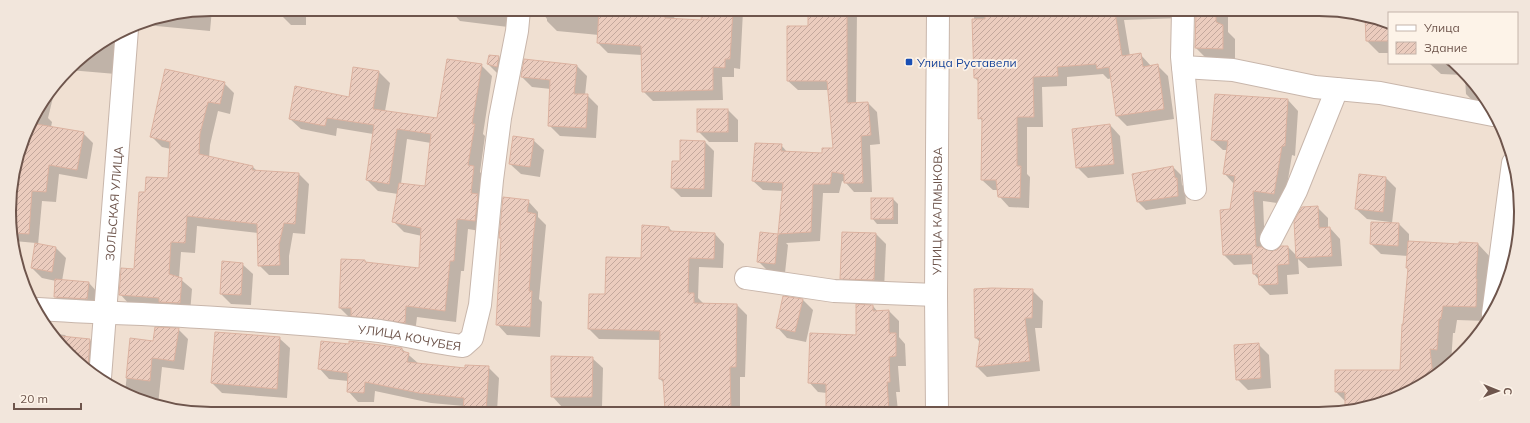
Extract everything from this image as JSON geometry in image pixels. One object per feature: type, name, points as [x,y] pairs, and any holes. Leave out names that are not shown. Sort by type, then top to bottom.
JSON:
[{"type":"street","name":"УЛИЦА КОЧУБЕЯ","points":[[42,309],[105,314],[215,318],[373,330],[449,345],[463,346],[472,338],[480,305],[493,172],[500,118],[517,31],[518,16]]},
{"type":"street","name":"УЛИЦА КАЛМЫКОВА","points":[[937,407],[936,295],[938,16]]},
{"type":"street","points":[[1183,16],[1183,67],[1194,189]]},
{"type":"street","name":"ЗОЛЬСКАЯ УЛИЦА","points":[[100,372],[127,35]]},
{"type":"street","points":[[1183,67],[1233,70],[1315,88],[1380,94],[1488,114]]},
{"type":"street","points":[[1271,239],[1296,191],[1337,90]]},
{"type":"street","points":[[1496,294],[1511,179]]},
{"type":"street","points":[[746,278],[834,291],[936,295]]},
{"type":"shaded area","points":[[199,16],[1331,16],[1357,20],[1388,29],[1388,64],[1446,64],[1457,73],[1474,92],[1494,125],[1504,149],[1510,173],[1514,199],[1514,224],[1510,250],[1504,274],[1488,309],[1474,331],[1457,350],[1438,367],[1405,387],[1381,397],[1331,407],[199,407],[173,403],[149,397],[114,381],[92,367],[73,350],[56,331],[36,298],[26,274],[16,224],[16,199],[26,149],[36,125],[56,92],[73,73],[92,56],[125,36],[149,26]]},
{"type":"building","points":[[599,16],[665,16],[665,18],[701,20],[701,16],[733,16],[730,59],[725,59],[725,68],[713,67],[713,90],[642,92],[641,46],[597,43]]},
{"type":"building","points":[[808,16],[847,16],[847,103],[868,102],[871,135],[861,136],[863,183],[844,183],[844,174],[832,172],[830,184],[813,184],[811,232],[778,234],[783,183],[752,181],[755,143],[782,144],[781,151],[822,153],[822,148],[833,148],[827,81],[787,81],[787,26],[808,26]]},
{"type":"building","points":[[985,16],[1116,16],[1122,56],[1141,53],[1143,67],[1158,64],[1164,109],[1116,116],[1109,67],[1097,69],[1096,64],[1057,67],[1058,76],[1033,77],[1034,117],[1017,117],[1017,166],[1021,166],[1020,198],[998,197],[996,180],[981,180],[982,118],[978,119],[978,78],[974,78],[972,19],[985,19]]},
{"type":"building","points":[[1196,16],[1216,16],[1216,22],[1223,25],[1223,49],[1195,48]]},
{"type":"building","points":[[1365,22],[1388,29],[1388,41],[1366,41]]},
{"type":"building","points":[[489,55],[499,56],[497,67],[487,64]]},
{"type":"building","points":[[447,59],[482,64],[472,124],[475,124],[468,165],[474,166],[471,193],[478,194],[475,221],[457,219],[454,261],[450,261],[445,311],[406,306],[405,323],[351,316],[351,308],[339,308],[341,259],[365,260],[365,262],[419,268],[421,228],[392,222],[399,183],[425,186],[431,134],[397,129],[389,184],[366,180],[374,125],[327,118],[325,126],[289,119],[295,86],[349,97],[353,67],[379,71],[373,109],[437,118]]},
{"type":"building","points":[[524,59],[577,65],[574,94],[588,94],[586,128],[548,126],[550,80],[521,77]]},
{"type":"building","points":[[165,69],[225,82],[220,104],[208,102],[200,134],[199,154],[253,166],[252,170],[299,173],[295,224],[284,223],[279,245],[280,265],[258,266],[257,224],[187,216],[185,243],[171,242],[169,274],[182,278],[180,303],[159,302],[159,298],[119,295],[121,268],[134,269],[139,192],[145,192],[146,177],[168,178],[170,142],[150,137]]},
{"type":"building","points":[[1215,94],[1288,99],[1285,146],[1282,146],[1274,194],[1253,191],[1256,247],[1262,247],[1266,250],[1272,251],[1277,250],[1281,246],[1288,246],[1289,264],[1277,265],[1278,284],[1259,285],[1258,274],[1253,274],[1252,254],[1223,255],[1220,210],[1230,209],[1235,176],[1223,174],[1228,141],[1211,140]]},
{"type":"building","points":[[697,109],[728,109],[728,132],[697,132]]},
{"type":"building","points":[[1110,124],[1114,164],[1076,168],[1072,129]]},
{"type":"building","points":[[36,125],[84,132],[77,170],[49,165],[46,192],[32,191],[29,234],[17,233],[16,199],[26,149]]},
{"type":"building","points":[[513,136],[534,139],[530,167],[509,164]]},
{"type":"building","points":[[680,140],[705,141],[704,189],[671,188],[672,161],[680,161]]},
{"type":"building","points":[[1173,166],[1175,178],[1177,178],[1178,196],[1137,202],[1132,174]]},
{"type":"building","points":[[1359,174],[1386,177],[1383,212],[1355,209]]},
{"type":"building","points":[[503,197],[529,200],[527,212],[536,214],[529,291],[532,291],[530,327],[496,325],[501,238],[499,238]]},
{"type":"building","points":[[871,198],[893,198],[893,219],[871,219]]},
{"type":"building","points":[[1318,206],[1319,228],[1330,227],[1332,256],[1296,258],[1294,221],[1302,207]]},
{"type":"building","points":[[1371,222],[1399,223],[1398,246],[1370,244]]},
{"type":"building","points":[[642,225],[669,227],[669,231],[715,233],[714,259],[689,258],[688,293],[694,293],[694,303],[737,304],[736,367],[730,367],[731,407],[665,407],[663,379],[659,379],[660,331],[588,329],[589,294],[605,294],[606,257],[641,258]]},
{"type":"building","points":[[760,232],[778,234],[775,264],[757,262]]},
{"type":"building","points":[[842,232],[876,233],[874,280],[840,279]]},
{"type":"building","points":[[1408,241],[1459,244],[1459,242],[1478,243],[1476,307],[1443,306],[1441,319],[1439,319],[1437,350],[1430,349],[1432,371],[1405,387],[1381,397],[1345,405],[1345,392],[1335,392],[1335,370],[1400,370],[1402,324],[1408,268],[1406,268]]},
{"type":"building","points":[[35,243],[56,247],[52,272],[31,268]]},
{"type":"building","points":[[222,261],[243,263],[241,295],[220,294]]},
{"type":"building","points":[[55,279],[89,282],[87,299],[54,297]]},
{"type":"building","points":[[974,289],[1033,289],[1032,318],[1025,318],[1030,361],[976,367],[980,338],[975,338]]},
{"type":"building","points":[[783,296],[803,299],[795,332],[776,328]]},
{"type":"building","points":[[856,304],[873,305],[873,311],[889,310],[889,333],[896,333],[896,356],[889,357],[890,382],[887,382],[889,407],[826,407],[826,384],[808,383],[810,333],[856,335]]},
{"type":"building","points":[[155,327],[179,328],[174,361],[152,358],[150,381],[126,378],[130,338],[153,341]]},
{"type":"building","points":[[215,332],[280,337],[277,389],[211,383]]},
{"type":"building","points":[[61,336],[90,339],[88,363],[73,350]]},
{"type":"building","points":[[321,341],[349,344],[349,341],[402,348],[402,351],[409,353],[407,362],[465,368],[465,365],[489,366],[486,407],[463,407],[464,398],[419,393],[365,382],[364,393],[347,392],[348,373],[318,369]]},
{"type":"building","points":[[1259,343],[1261,378],[1236,380],[1234,345]]},
{"type":"building","points":[[551,356],[593,357],[592,397],[551,397]]},
{"type":"place","name":"Улица Руставели","points":[[909,62]]}]
